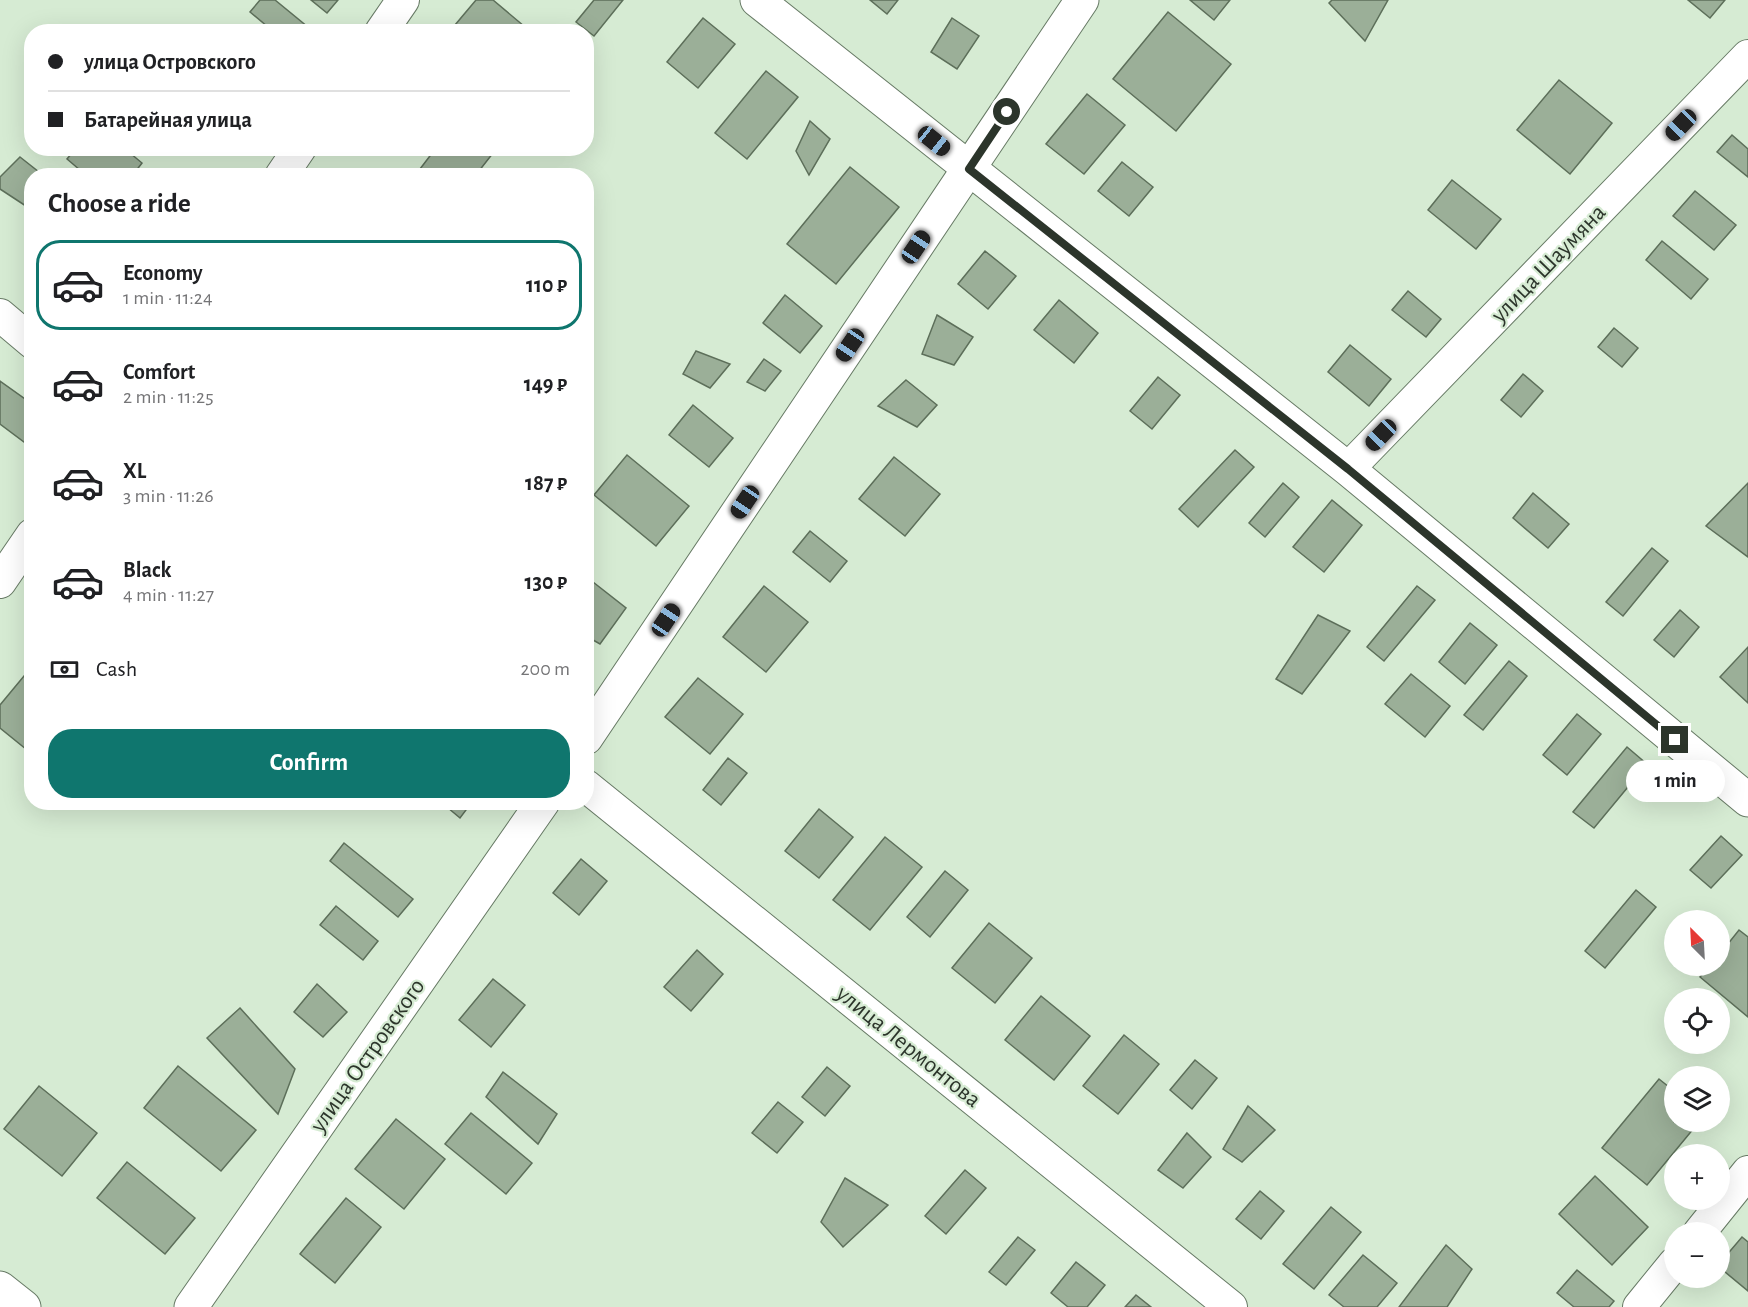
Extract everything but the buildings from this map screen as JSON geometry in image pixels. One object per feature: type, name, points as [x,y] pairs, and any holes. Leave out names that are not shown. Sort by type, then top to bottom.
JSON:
[{"type":"street","points":[[386,24],[403,0]]},
{"type":"street","points":[[757,0],[1348,469],[1748,800]]},
{"type":"street","points":[[594,726],[1082,0]]},
{"type":"street","name":"улица Шаумяна","points":[[1348,469],[1748,56]]},
{"type":"street","points":[[0,315],[24,335]]},
{"type":"street","points":[[0,582],[24,548]]},
{"type":"street","name":"улица Лермонтова","points":[[594,792],[1231,1307]]},
{"type":"street","name":"улица Островского","points":[[191,1307],[537,810]]},
{"type":"street","points":[[1708,1222],[1748,1173]]},
{"type":"street","points":[[1639,1307],[1664,1276]]},
{"type":"street","points":[[0,1288],[24,1307]]},
{"type":"route","points":[[1007,112],[969,169],[1348,469],[1675,740]]}]
